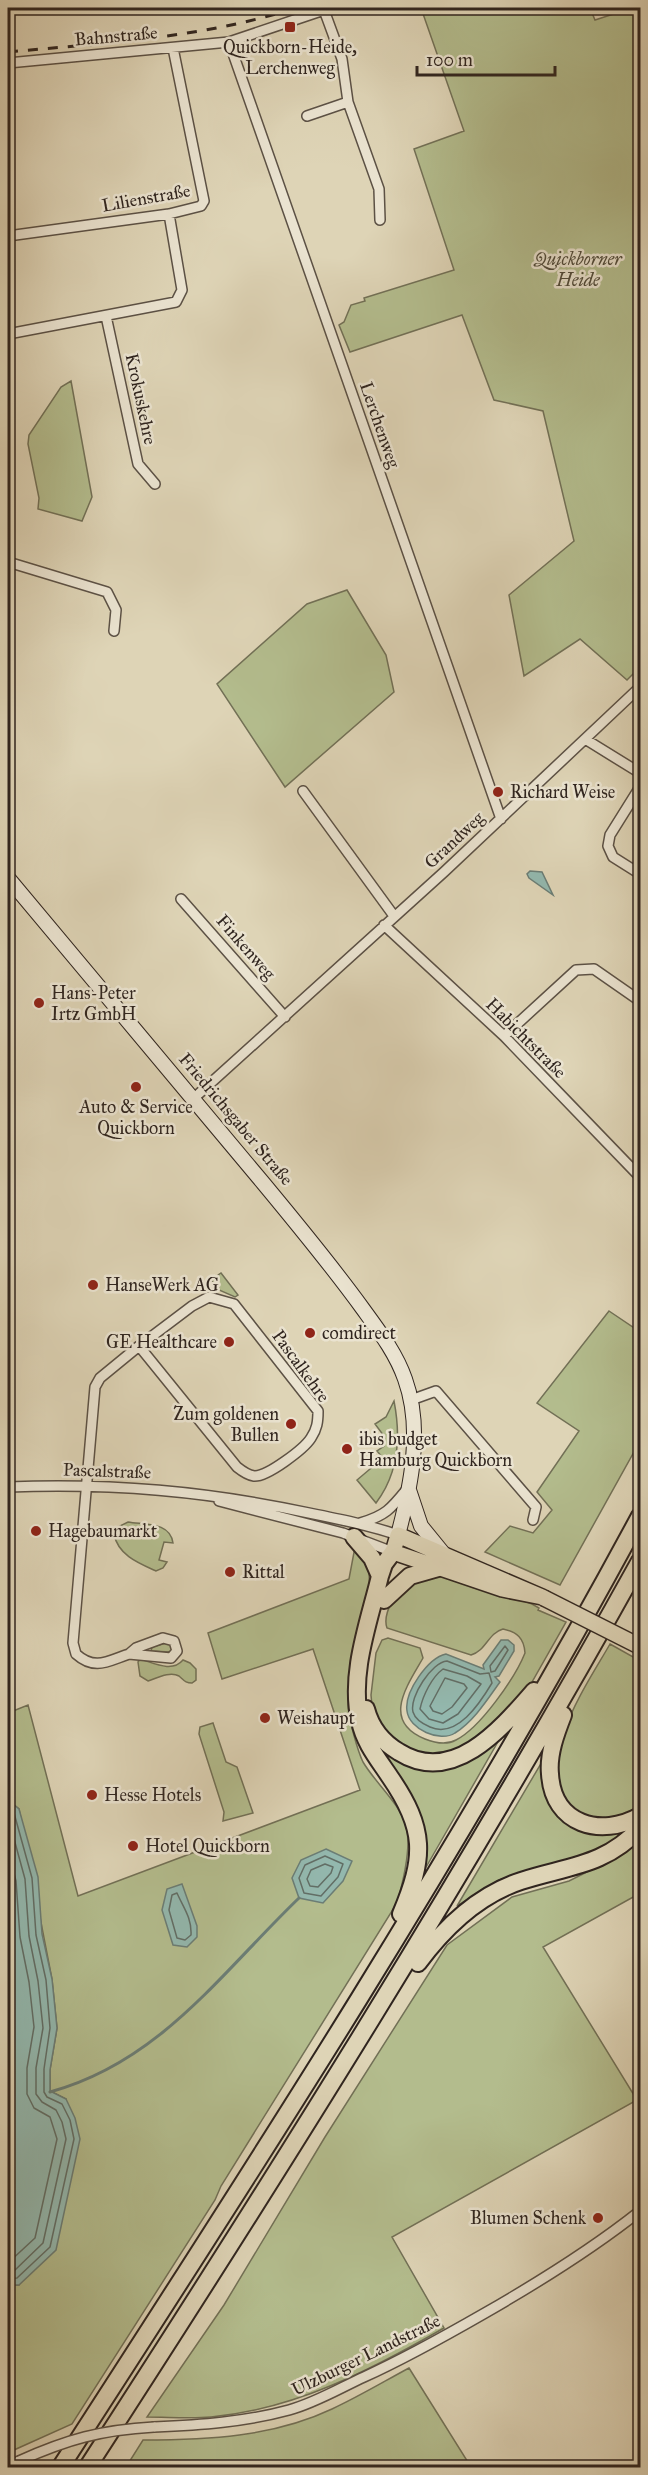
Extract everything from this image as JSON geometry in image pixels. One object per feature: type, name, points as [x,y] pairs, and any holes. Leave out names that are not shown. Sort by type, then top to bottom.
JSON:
[{"type":"highway","points":[[60,2468],[380,1966],[562,1659],[640,1516]]},
{"type":"highway","points":[[357,1530],[380,1576]]},
{"type":"highway","points":[[393,1552],[392,1571],[364,1688],[367,1711],[375,1731],[384,1742],[412,1759],[436,1763],[464,1756],[495,1733],[562,1659]]},
{"type":"highway","points":[[380,1966],[413,1885],[418,1866],[419,1844],[417,1829],[407,1804],[369,1745],[357,1708],[361,1657],[380,1576],[384,1564],[393,1552]]},
{"type":"highway","points":[[384,1600],[410,1576],[441,1561]]},
{"type":"highway","points":[[87,2468],[385,1999],[575,1680],[640,1561]]},
{"type":"highway","points":[[575,1680],[551,1756],[551,1786],[557,1799],[566,1812],[577,1821],[590,1826],[615,1827],[640,1816]]},
{"type":"highway","points":[[385,1999],[400,1987],[439,1936],[481,1900],[520,1881],[599,1859],[620,1848],[640,1828]]},
{"type":"main road","name":"Friedrichsgaber Straße","points":[[8,878],[347,1286],[389,1346],[406,1380],[411,1400],[414,1448],[408,1487],[393,1552]]},
{"type":"main road","name":"Friedrichsgaber Straße","points":[[408,1487],[421,1526],[441,1561]]},
{"type":"main road","points":[[398,1535],[441,1561],[450,1570],[502,1589],[543,1597],[640,1647]]},
{"type":"main road","points":[[393,1552],[441,1561]]},
{"type":"street","name":"Bahnstraße","points":[[8,63],[229,42],[327,8]]},
{"type":"street","points":[[327,8],[342,59],[348,102],[379,189],[380,220]]},
{"type":"street","name":"Lerchenweg","points":[[229,42],[501,819]]},
{"type":"street","name":"Lilienstraße","points":[[8,236],[169,214],[201,206],[204,201],[173,48]]},
{"type":"street","points":[[307,116],[348,102]]},
{"type":"street","points":[[8,334],[176,302],[182,290],[169,214]]},
{"type":"street","name":"Krokuskehre","points":[[106,316],[138,464],[155,484]]},
{"type":"street","points":[[8,562],[107,592],[116,610],[114,631]]},
{"type":"street","name":"Grandweg","points":[[193,1099],[501,819],[640,687]]},
{"type":"street","points":[[585,739],[640,773]]},
{"type":"street","points":[[640,787],[610,835],[608,846],[613,857],[640,874]]},
{"type":"street","points":[[303,791],[394,916]]},
{"type":"street","name":"Finkenweg","points":[[181,898],[285,1017]]},
{"type":"street","name":"Habichtstraße","points":[[384,925],[504,1036],[640,1177]]},
{"type":"street","points":[[504,1036],[576,970],[594,969],[640,1001]]},
{"type":"street","name":"Pascalkehre","points":[[209,1297],[234,1304],[318,1411],[318,1426],[310,1440],[268,1473],[248,1475],[237,1467],[139,1346],[192,1306],[209,1297]]},
{"type":"street","points":[[129,1654],[98,1664],[84,1661],[76,1654],[73,1643],[95,1387],[100,1377],[139,1346]]},
{"type":"street","points":[[411,1400],[436,1391],[536,1507],[533,1520]]},
{"type":"street","name":"Pascalstraße","points":[[8,1487],[125,1486],[257,1502],[357,1530],[393,1552]]},
{"type":"street","points":[[357,1530],[392,1508],[408,1487]]},
{"type":"street","name":"Pascalstraße","points":[[206,1495],[224,1503],[357,1530],[398,1535]]},
{"type":"street","name":"Ulzburger Landstraße","points":[[8,2468],[19,2461],[77,2437],[117,2429],[203,2425],[246,2419],[291,2409],[319,2398],[414,2354],[501,2304],[570,2263],[640,2211]]},
{"type":"green space","name":"Quickborner Heide","points":[[421,8],[590,8],[595,20],[632,8],[640,8],[640,667],[627,680],[580,639],[524,676],[509,595],[574,541],[543,411],[494,400],[462,315],[350,352],[339,325],[344,322],[351,305],[365,301],[364,298],[454,270],[414,149],[464,131]]},
{"type":"green space","points":[[71,381],[92,497],[82,521],[38,509],[39,498],[28,444],[29,435],[61,387]]},
{"type":"green space","points":[[347,590],[386,655],[394,692],[285,787],[217,684],[307,604]]},
{"type":"green space","points":[[221,1273],[238,1295],[235,1297],[219,1290],[211,1280]]},
{"type":"green space","points":[[609,1311],[640,1332],[640,1441],[560,1585],[485,1552],[510,1526],[533,1533],[552,1510],[537,1492],[579,1431],[537,1403]]},
{"type":"green space","points":[[394,1401],[397,1441],[394,1467],[376,1503],[357,1480],[383,1458],[377,1451],[384,1446],[384,1436],[375,1424],[386,1417]]},
{"type":"green space","points":[[128,1522],[156,1526],[167,1531],[171,1536],[173,1543],[164,1542],[159,1560],[167,1562],[163,1568],[156,1571],[142,1565],[120,1548],[114,1534],[118,1527]]},
{"type":"green space","points":[[355,1547],[367,1563],[369,1583],[365,1617],[349,1688],[348,1710],[363,1762],[393,1801],[406,1826],[407,1854],[397,1903],[221,2186],[215,2200],[72,2424],[14,2450],[8,2456],[8,2285],[19,2285],[66,2099],[50,2091],[50,2070],[57,2028],[52,1979],[19,1809],[8,1800],[8,1713],[28,1705],[78,1896],[360,1790],[313,1649],[222,1679],[208,1633],[349,1579]]},
{"type":"green space","points":[[440,1575],[476,1582],[532,1604],[539,1608],[538,1610],[566,1622],[528,1689],[493,1729],[455,1751],[439,1754],[420,1753],[403,1747],[382,1729],[372,1706],[371,1695],[376,1653],[382,1640],[388,1638],[420,1648],[423,1658],[405,1691],[401,1713],[404,1723],[412,1732],[425,1739],[441,1743],[456,1740],[476,1725],[505,1688],[525,1653],[519,1636],[503,1629],[471,1655],[387,1628],[389,1609],[401,1589],[414,1581]]},
{"type":"green space","points":[[166,1643],[172,1645],[174,1649],[170,1652],[151,1651],[152,1647]]},
{"type":"green space","points":[[610,1644],[640,1659],[640,1805],[631,1813],[619,1818],[594,1820],[579,1813],[567,1802],[558,1784],[557,1765],[560,1743],[568,1721]]},
{"type":"green space","points":[[140,1659],[168,1666],[179,1664],[183,1660],[196,1669],[196,1680],[192,1683],[188,1682],[172,1674],[148,1681],[140,1676],[138,1662]]},
{"type":"green space","points":[[213,1723],[226,1762],[237,1767],[253,1813],[223,1821],[224,1812],[199,1734],[200,1727]]},
{"type":"green space","points":[[503,1733],[425,1869],[420,1823],[374,1737],[417,1767]]},
{"type":"green space","points":[[546,1755],[566,1821],[640,1822],[621,1840],[583,1856],[499,1880],[457,1906]]},
{"type":"green space","points":[[640,1837],[640,1902],[635,1896],[543,1947],[637,2100],[392,2237],[444,2328],[361,2373],[273,2406],[211,2417],[147,2417],[224,2305],[325,2137],[447,1945],[512,1897],[569,1881],[623,1854]]},
{"type":"green space","points":[[409,2368],[471,2467],[126,2467],[143,2440],[215,2438],[287,2426],[332,2409]]},
{"type":"water","points":[[530,871],[542,872],[553,895],[529,878],[527,874]]},
{"type":"water","points":[[501,1640],[508,1640],[514,1645],[514,1651],[499,1676],[495,1677],[500,1682],[480,1710],[449,1736],[434,1735],[419,1729],[409,1718],[407,1703],[413,1686],[425,1669],[446,1654],[484,1669],[483,1665]]},
{"type":"water","points":[[8,1800],[19,1809],[38,1877],[42,1934],[52,1979],[57,2028],[50,2070],[50,2091],[66,2099],[75,2118],[80,2139],[56,2250],[19,2285],[8,2285]]},
{"type":"water","points":[[326,1849],[352,1861],[343,1881],[323,1903],[299,1898],[292,1878],[301,1860]]},
{"type":"water","points":[[182,1884],[197,1926],[197,1937],[187,1947],[173,1945],[162,1910],[167,1889]]},
{"type":"waterway","points":[[50,2092],[89,2078],[124,2060],[157,2037],[215,1984],[299,1898]]},
{"type":"railway","points":[[8,52],[189,33],[296,8]]},
{"type":"place","name":"Quickborn-Heide, Lerchenweg","points":[[290,27]]},
{"type":"place","name":"Richard Weise","points":[[498,792]]},
{"type":"place","name":"Hans-Peter Irtz GmbH","points":[[39,1003]]},
{"type":"place","name":"Auto & Service Quickborn","points":[[136,1087]]},
{"type":"place","name":"HanseWerk AG","points":[[93,1285]]},
{"type":"place","name":"comdirect","points":[[310,1333]]},
{"type":"place","name":"GE Healthcare","points":[[229,1342]]},
{"type":"place","name":"Zum goldenen Bullen","points":[[291,1424]]},
{"type":"place","name":"ibis budget Hamburg Quickborn","points":[[347,1449]]},
{"type":"place","name":"Hagebaumarkt","points":[[36,1531]]},
{"type":"place","name":"Rittal","points":[[230,1572]]},
{"type":"place","name":"Weishaupt","points":[[265,1718]]},
{"type":"place","name":"Hesse Hotels","points":[[92,1795]]},
{"type":"place","name":"Hotel Quickborn","points":[[133,1846]]},
{"type":"place","name":"Blumen Schenk","points":[[598,2218]]}]
